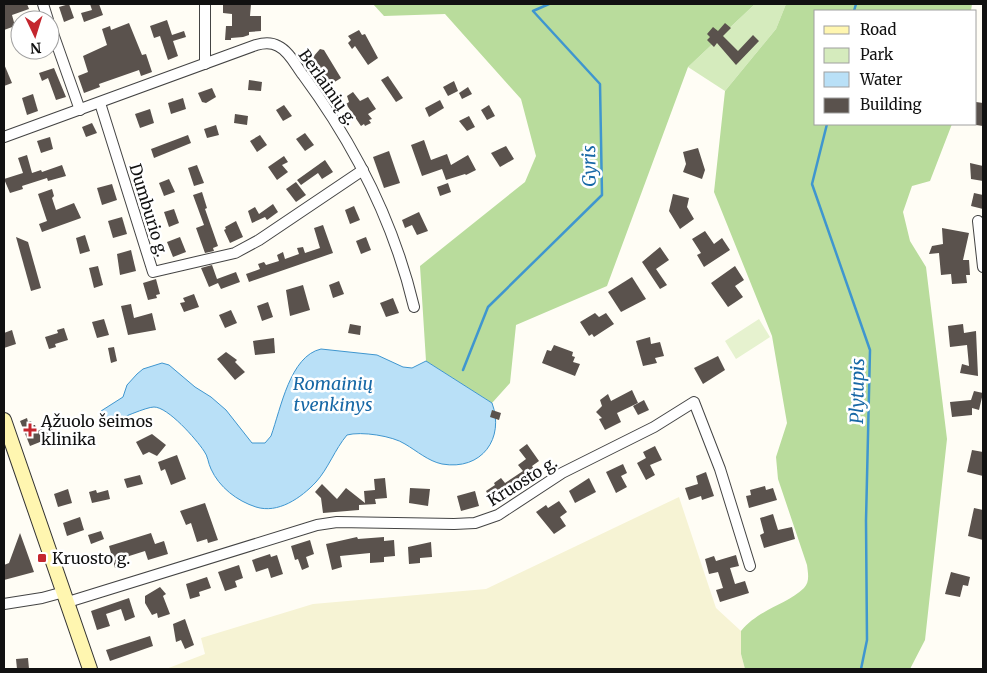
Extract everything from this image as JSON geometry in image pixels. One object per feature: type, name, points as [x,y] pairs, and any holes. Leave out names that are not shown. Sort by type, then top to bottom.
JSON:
[{"type":"main road","points":[[4,420],[90,669]]},
{"type":"street","points":[[205,4],[205,64]]},
{"type":"street","name":"Berlainių g.","points":[[4,137],[256,45],[278,45],[284,50],[310,85],[356,156],[397,244],[414,307]]},
{"type":"street","points":[[60,53],[80,110]]},
{"type":"street","name":"Dumburio g.","points":[[100,103],[153,272],[235,253],[259,240],[363,170]]},
{"type":"street","points":[[978,221],[983,267]]},
{"type":"street","name":"Kruosto g.","points":[[66,597],[317,525],[337,522],[454,524],[474,523],[498,516],[562,473],[654,426],[694,402],[720,469],[750,566]]},
{"type":"street","points":[[4,604],[42,598],[66,597]]},
{"type":"shaded area","points":[[679,497],[716,608],[741,631],[741,654],[745,669],[166,669],[205,654],[201,638],[313,604],[486,589]]},
{"type":"green space","points":[[373,4],[755,4],[688,67],[607,286],[516,325],[510,383],[492,403],[426,361],[420,266],[525,182],[536,156],[521,99],[445,14],[384,16]]},
{"type":"green space","points":[[755,4],[786,4],[776,29],[725,91],[688,67]]},
{"type":"green space","points":[[786,4],[972,4],[971,10],[814,10],[814,125],[952,125],[930,181],[912,186],[903,212],[910,241],[926,267],[947,439],[925,640],[910,669],[745,669],[741,654],[741,631],[756,617],[797,594],[806,586],[808,577],[807,565],[778,479],[776,457],[787,423],[772,336],[714,192],[725,91],[776,29]]},
{"type":"green space","points":[[759,319],[770,337],[736,359],[725,341]]},
{"type":"water","name":"Romainių tvenkinys","points":[[321,349],[377,355],[403,367],[412,368],[426,361],[492,403],[495,428],[487,449],[479,457],[469,462],[456,465],[442,464],[432,461],[400,441],[368,434],[347,435],[320,477],[310,488],[289,503],[264,509],[242,501],[229,492],[214,476],[206,455],[200,446],[181,424],[160,408],[154,407],[139,411],[106,423],[99,418],[101,411],[123,397],[127,385],[137,374],[143,369],[162,363],[169,365],[226,410],[252,443],[265,443],[271,436],[283,398],[294,372],[310,354]]},
{"type":"building","points":[[4,4],[27,4],[29,9],[10,10],[10,28],[4,30]]},
{"type":"building","points":[[69,4],[74,18],[64,22],[59,7]]},
{"type":"building","points":[[90,4],[99,4],[103,15],[84,22],[81,13],[92,10]]},
{"type":"building","points":[[223,4],[251,4],[250,16],[261,16],[261,31],[249,32],[249,35],[243,37],[225,40],[226,26],[232,26],[232,14],[223,13]]},
{"type":"building","points":[[167,20],[172,35],[184,31],[186,37],[173,41],[178,56],[168,60],[160,36],[154,38],[150,26]]},
{"type":"building","points":[[129,23],[142,55],[146,54],[152,72],[141,76],[139,70],[99,84],[100,87],[84,93],[78,76],[88,72],[83,56],[107,45],[102,29],[110,26],[111,30]]},
{"type":"building","points":[[725,23],[731,28],[723,36],[738,51],[753,35],[759,41],[736,65],[717,43],[714,47],[707,40],[710,37],[707,34],[713,27],[718,31]]},
{"type":"building","points":[[359,30],[362,35],[365,34],[378,58],[368,65],[355,46],[352,49],[348,43],[351,40],[348,36]]},
{"type":"building","points":[[320,49],[324,50],[341,78],[333,83],[330,79],[328,80],[313,57]]},
{"type":"building","points":[[4,64],[12,83],[4,86]]},
{"type":"building","points":[[54,68],[66,97],[56,100],[48,78],[42,81],[39,73]]},
{"type":"building","points":[[388,76],[403,98],[396,102],[381,80]]},
{"type":"building","points":[[249,80],[262,82],[261,91],[248,90]]},
{"type":"building","points":[[454,81],[458,91],[448,96],[443,87]]},
{"type":"building","points":[[468,87],[472,94],[462,99],[459,93]]},
{"type":"building","points":[[212,88],[216,97],[206,103],[202,102],[198,93]]},
{"type":"building","points":[[353,92],[360,101],[368,97],[376,109],[368,114],[372,119],[369,120],[371,123],[365,126],[364,124],[361,126],[346,104],[349,102],[347,96]]},
{"type":"building","points":[[33,94],[38,111],[27,115],[22,98]]},
{"type":"building","points":[[183,98],[186,109],[171,114],[168,103]]},
{"type":"building","points":[[440,100],[444,108],[429,117],[425,108]]},
{"type":"building","points":[[977,102],[983,103],[983,126],[976,125]]},
{"type":"building","points":[[284,105],[292,116],[283,121],[276,110]]},
{"type":"building","points":[[489,105],[495,116],[487,120],[481,110]]},
{"type":"building","points":[[150,109],[154,123],[140,128],[135,114]]},
{"type":"building","points":[[235,114],[248,116],[247,125],[234,123]]},
{"type":"building","points":[[469,116],[475,127],[467,131],[459,121]]},
{"type":"building","points":[[92,123],[97,133],[86,137],[82,127]]},
{"type":"building","points":[[216,125],[219,135],[207,138],[204,129]]},
{"type":"building","points":[[305,133],[314,145],[305,151],[296,139]]},
{"type":"building","points":[[188,135],[191,143],[154,158],[151,149]]},
{"type":"building","points":[[260,135],[267,145],[257,152],[250,141]]},
{"type":"building","points":[[50,137],[53,149],[41,153],[37,141]]},
{"type":"building","points":[[424,140],[431,160],[447,154],[451,165],[468,155],[476,170],[466,175],[446,180],[442,169],[422,176],[411,145]]},
{"type":"building","points":[[506,146],[514,159],[500,167],[491,153]]},
{"type":"building","points":[[698,148],[705,170],[702,179],[683,172],[686,164],[683,152]]},
{"type":"building","points":[[389,151],[400,183],[384,188],[373,157]]},
{"type":"building","points":[[27,155],[32,173],[41,170],[42,172],[62,165],[66,176],[48,181],[47,178],[22,186],[23,189],[10,193],[4,179],[23,173],[18,158]]},
{"type":"building","points":[[284,156],[288,162],[282,165],[288,172],[277,180],[268,167]]},
{"type":"building","points":[[325,160],[333,172],[322,179],[318,173],[301,185],[297,180]]},
{"type":"building","points":[[970,163],[983,166],[983,181],[971,179]]},
{"type":"building","points":[[197,165],[204,183],[194,186],[188,168]]},
{"type":"building","points":[[169,179],[175,192],[164,196],[159,183]]},
{"type":"building","points":[[296,182],[306,195],[296,202],[286,189]]},
{"type":"building","points":[[448,183],[451,192],[440,196],[437,187]]},
{"type":"building","points":[[112,184],[117,200],[102,205],[97,188]]},
{"type":"building","points":[[52,189],[54,196],[52,198],[56,210],[74,203],[81,218],[42,232],[39,224],[47,221],[38,194]]},
{"type":"building","points":[[202,192],[207,208],[205,209],[218,246],[213,248],[214,251],[205,253],[196,228],[204,225],[193,195]]},
{"type":"building","points":[[974,193],[983,195],[983,209],[971,206]]},
{"type":"building","points":[[673,194],[689,198],[687,207],[694,219],[680,229],[669,211]]},
{"type":"building","points":[[273,204],[278,212],[267,220],[265,217],[252,223],[248,211],[255,207],[259,214]]},
{"type":"building","points":[[354,206],[360,220],[350,224],[345,210]]},
{"type":"building","points":[[174,209],[179,223],[169,227],[164,212]]},
{"type":"building","points":[[419,212],[428,231],[417,235],[412,225],[405,228],[402,220]]},
{"type":"building","points":[[122,217],[127,234],[113,238],[108,221]]},
{"type":"building","points":[[236,221],[243,237],[230,243],[224,230],[226,229],[225,227]]},
{"type":"building","points":[[323,225],[333,253],[249,282],[246,274],[260,269],[258,264],[264,262],[266,265],[279,261],[277,255],[283,252],[285,259],[299,254],[297,248],[303,247],[305,253],[320,248],[314,228]]},
{"type":"building","points":[[942,228],[969,233],[963,260],[969,260],[970,275],[966,275],[967,283],[952,284],[951,274],[941,275],[939,253],[929,254],[932,246],[943,244]]},
{"type":"building","points":[[705,231],[714,244],[722,238],[730,250],[704,267],[697,255],[701,253],[692,239]]},
{"type":"building","points":[[85,235],[90,251],[80,254],[76,238]]},
{"type":"building","points":[[16,237],[28,242],[41,288],[31,291]]},
{"type":"building","points":[[180,237],[186,252],[173,257],[167,242]]},
{"type":"building","points":[[366,237],[371,250],[361,254],[356,241]]},
{"type":"building","points":[[660,247],[669,260],[656,269],[667,285],[660,289],[642,262]]},
{"type":"building","points":[[131,250],[136,271],[120,275],[117,254]]},
{"type":"building","points":[[212,265],[217,279],[236,272],[240,282],[221,289],[218,283],[209,287],[201,268]]},
{"type":"building","points":[[98,266],[103,285],[94,288],[89,268]]},
{"type":"building","points":[[735,266],[744,280],[735,286],[743,297],[728,307],[711,283]]},
{"type":"building","points":[[632,277],[646,299],[621,312],[608,292]]},
{"type":"building","points":[[156,279],[160,294],[156,295],[157,298],[148,300],[143,283]]},
{"type":"building","points":[[339,281],[344,294],[333,298],[329,285]]},
{"type":"building","points":[[303,285],[310,310],[290,316],[286,290]]},
{"type":"building","points":[[194,294],[199,307],[184,312],[180,303],[185,302],[183,298]]},
{"type":"building","points":[[393,298],[399,313],[386,317],[380,303]]},
{"type":"building","points":[[268,302],[273,317],[262,321],[257,306]]},
{"type":"building","points":[[131,304],[134,318],[152,313],[156,330],[128,335],[121,306]]},
{"type":"building","points":[[231,310],[237,323],[225,328],[219,315]]},
{"type":"building","points":[[595,313],[599,317],[606,313],[614,324],[594,337],[592,334],[589,336],[580,322]]},
{"type":"building","points":[[104,319],[109,335],[97,338],[92,322]]},
{"type":"building","points":[[350,324],[361,326],[360,335],[348,333]]},
{"type":"building","points":[[963,324],[964,333],[976,331],[978,376],[960,373],[962,364],[969,366],[967,345],[950,347],[948,326]]},
{"type":"building","points":[[64,328],[68,340],[55,344],[56,347],[49,349],[45,337],[58,333],[57,330]]},
{"type":"building","points":[[12,330],[16,344],[4,348],[4,333]]},
{"type":"building","points":[[650,337],[651,344],[660,342],[664,356],[655,358],[657,363],[643,366],[636,341]]},
{"type":"building","points":[[274,338],[275,353],[255,355],[253,341]]},
{"type":"building","points":[[554,345],[573,352],[572,356],[575,357],[573,362],[580,364],[575,376],[542,363],[547,350],[551,351]]},
{"type":"building","points":[[114,347],[117,361],[111,363],[108,348]]},
{"type":"building","points":[[226,352],[237,360],[235,362],[245,372],[235,380],[217,359]]},
{"type":"building","points":[[718,356],[725,370],[703,384],[694,368]]},
{"type":"building","points":[[632,390],[638,403],[617,413],[621,422],[605,430],[599,419],[602,418],[596,412],[602,406],[600,400],[608,394],[611,401]]},
{"type":"building","points":[[974,391],[983,393],[979,410],[972,408],[972,415],[952,417],[950,402],[971,400]]},
{"type":"building","points":[[644,400],[649,410],[638,415],[633,406]]},
{"type":"building","points":[[492,410],[501,413],[499,420],[490,417]]},
{"type":"building","points":[[27,418],[28,422],[31,421],[35,425],[37,431],[42,429],[44,433],[47,432],[50,438],[30,446],[20,421]]},
{"type":"building","points":[[152,434],[166,445],[157,456],[149,452],[143,455],[136,442]]},
{"type":"building","points":[[527,444],[539,461],[532,466],[537,473],[502,496],[501,494],[491,500],[486,491],[495,485],[494,483],[501,478],[505,483],[523,471],[518,465],[526,459],[519,450]]},
{"type":"building","points":[[655,446],[662,460],[650,465],[655,475],[646,480],[637,463],[646,458],[643,452]]},
{"type":"building","points":[[972,450],[983,452],[983,476],[967,472]]},
{"type":"building","points":[[177,455],[186,479],[171,485],[165,469],[161,471],[158,462]]},
{"type":"building","points":[[623,464],[627,473],[621,476],[627,487],[616,493],[606,472]]},
{"type":"building","points":[[706,472],[714,496],[702,500],[701,496],[689,500],[685,488],[698,484],[696,476]]},
{"type":"building","points":[[140,475],[143,484],[127,488],[124,479]]},
{"type":"building","points":[[385,478],[387,498],[375,499],[376,504],[359,505],[359,510],[323,513],[321,498],[315,492],[322,484],[337,499],[346,488],[365,503],[364,491],[375,490],[374,479]]},
{"type":"building","points":[[589,478],[596,492],[575,503],[569,491]]},
{"type":"building","points":[[765,486],[766,490],[773,488],[777,500],[749,508],[746,496],[751,495],[750,490]]},
{"type":"building","points":[[410,488],[430,489],[428,506],[409,503]]},
{"type":"building","points":[[68,489],[72,503],[58,507],[54,494]]},
{"type":"building","points":[[96,490],[97,493],[108,490],[110,499],[92,503],[89,492]]},
{"type":"building","points":[[475,491],[479,506],[461,511],[457,496]]},
{"type":"building","points":[[559,501],[567,512],[560,517],[566,526],[554,534],[536,512],[546,505],[548,508]]},
{"type":"building","points":[[205,503],[218,540],[208,543],[207,539],[197,542],[191,523],[186,525],[180,511]]},
{"type":"building","points":[[974,508],[983,510],[983,540],[968,536]]},
{"type":"building","points":[[773,514],[778,530],[792,527],[795,539],[764,548],[760,535],[764,533],[760,518]]},
{"type":"building","points":[[80,517],[84,530],[67,536],[63,523]]},
{"type":"building","points":[[101,531],[104,539],[91,544],[88,535]]},
{"type":"building","points":[[20,533],[34,572],[4,580],[4,565],[9,563]]},
{"type":"building","points":[[151,533],[155,544],[164,541],[168,554],[148,560],[145,551],[126,557],[128,564],[115,568],[109,546]]},
{"type":"building","points":[[357,537],[358,539],[384,537],[384,541],[394,540],[395,556],[384,557],[384,562],[370,563],[370,553],[340,556],[342,567],[332,570],[326,544]]},
{"type":"building","points":[[310,540],[314,554],[306,557],[309,567],[302,570],[298,559],[295,560],[291,546]]},
{"type":"building","points":[[431,542],[432,557],[420,558],[420,563],[409,564],[408,547]]},
{"type":"building","points":[[270,554],[271,557],[277,555],[283,574],[271,578],[268,568],[256,572],[252,560]]},
{"type":"building","points":[[736,555],[739,566],[730,568],[735,584],[745,581],[749,593],[720,602],[716,590],[723,588],[718,572],[709,574],[705,559],[714,556],[716,561]]},
{"type":"building","points":[[239,565],[243,578],[235,581],[237,587],[225,591],[218,572]]},
{"type":"building","points":[[951,572],[970,577],[968,586],[963,585],[960,597],[945,594]]},
{"type":"building","points":[[207,577],[211,588],[199,592],[200,596],[190,599],[186,584]]},
{"type":"building","points":[[160,587],[166,594],[163,596],[170,614],[158,618],[157,613],[152,615],[145,603],[145,596]]},
{"type":"building","points":[[129,598],[135,617],[125,621],[121,609],[106,614],[110,626],[97,630],[91,611]]},
{"type":"building","points":[[185,619],[194,645],[185,649],[181,640],[176,642],[173,624]]},
{"type":"building","points":[[150,636],[153,646],[110,661],[106,650]]},
{"type":"building","points":[[28,658],[29,669],[17,669],[16,659]]},
{"type":"waterway","name":"Gyris","points":[[463,370],[488,307],[602,195],[600,84],[533,11],[549,4]]},
{"type":"waterway","name":"Plytupis","points":[[854,10],[856,4]]},
{"type":"waterway","name":"Plytupis","points":[[827,125],[812,184],[870,350],[866,521],[867,640],[861,669]]},
{"type":"place","name":"Ąžuolo šeimos klinika","points":[[30,430]]},
{"type":"place","name":"Kruosto g.","points":[[42,558]]}]
